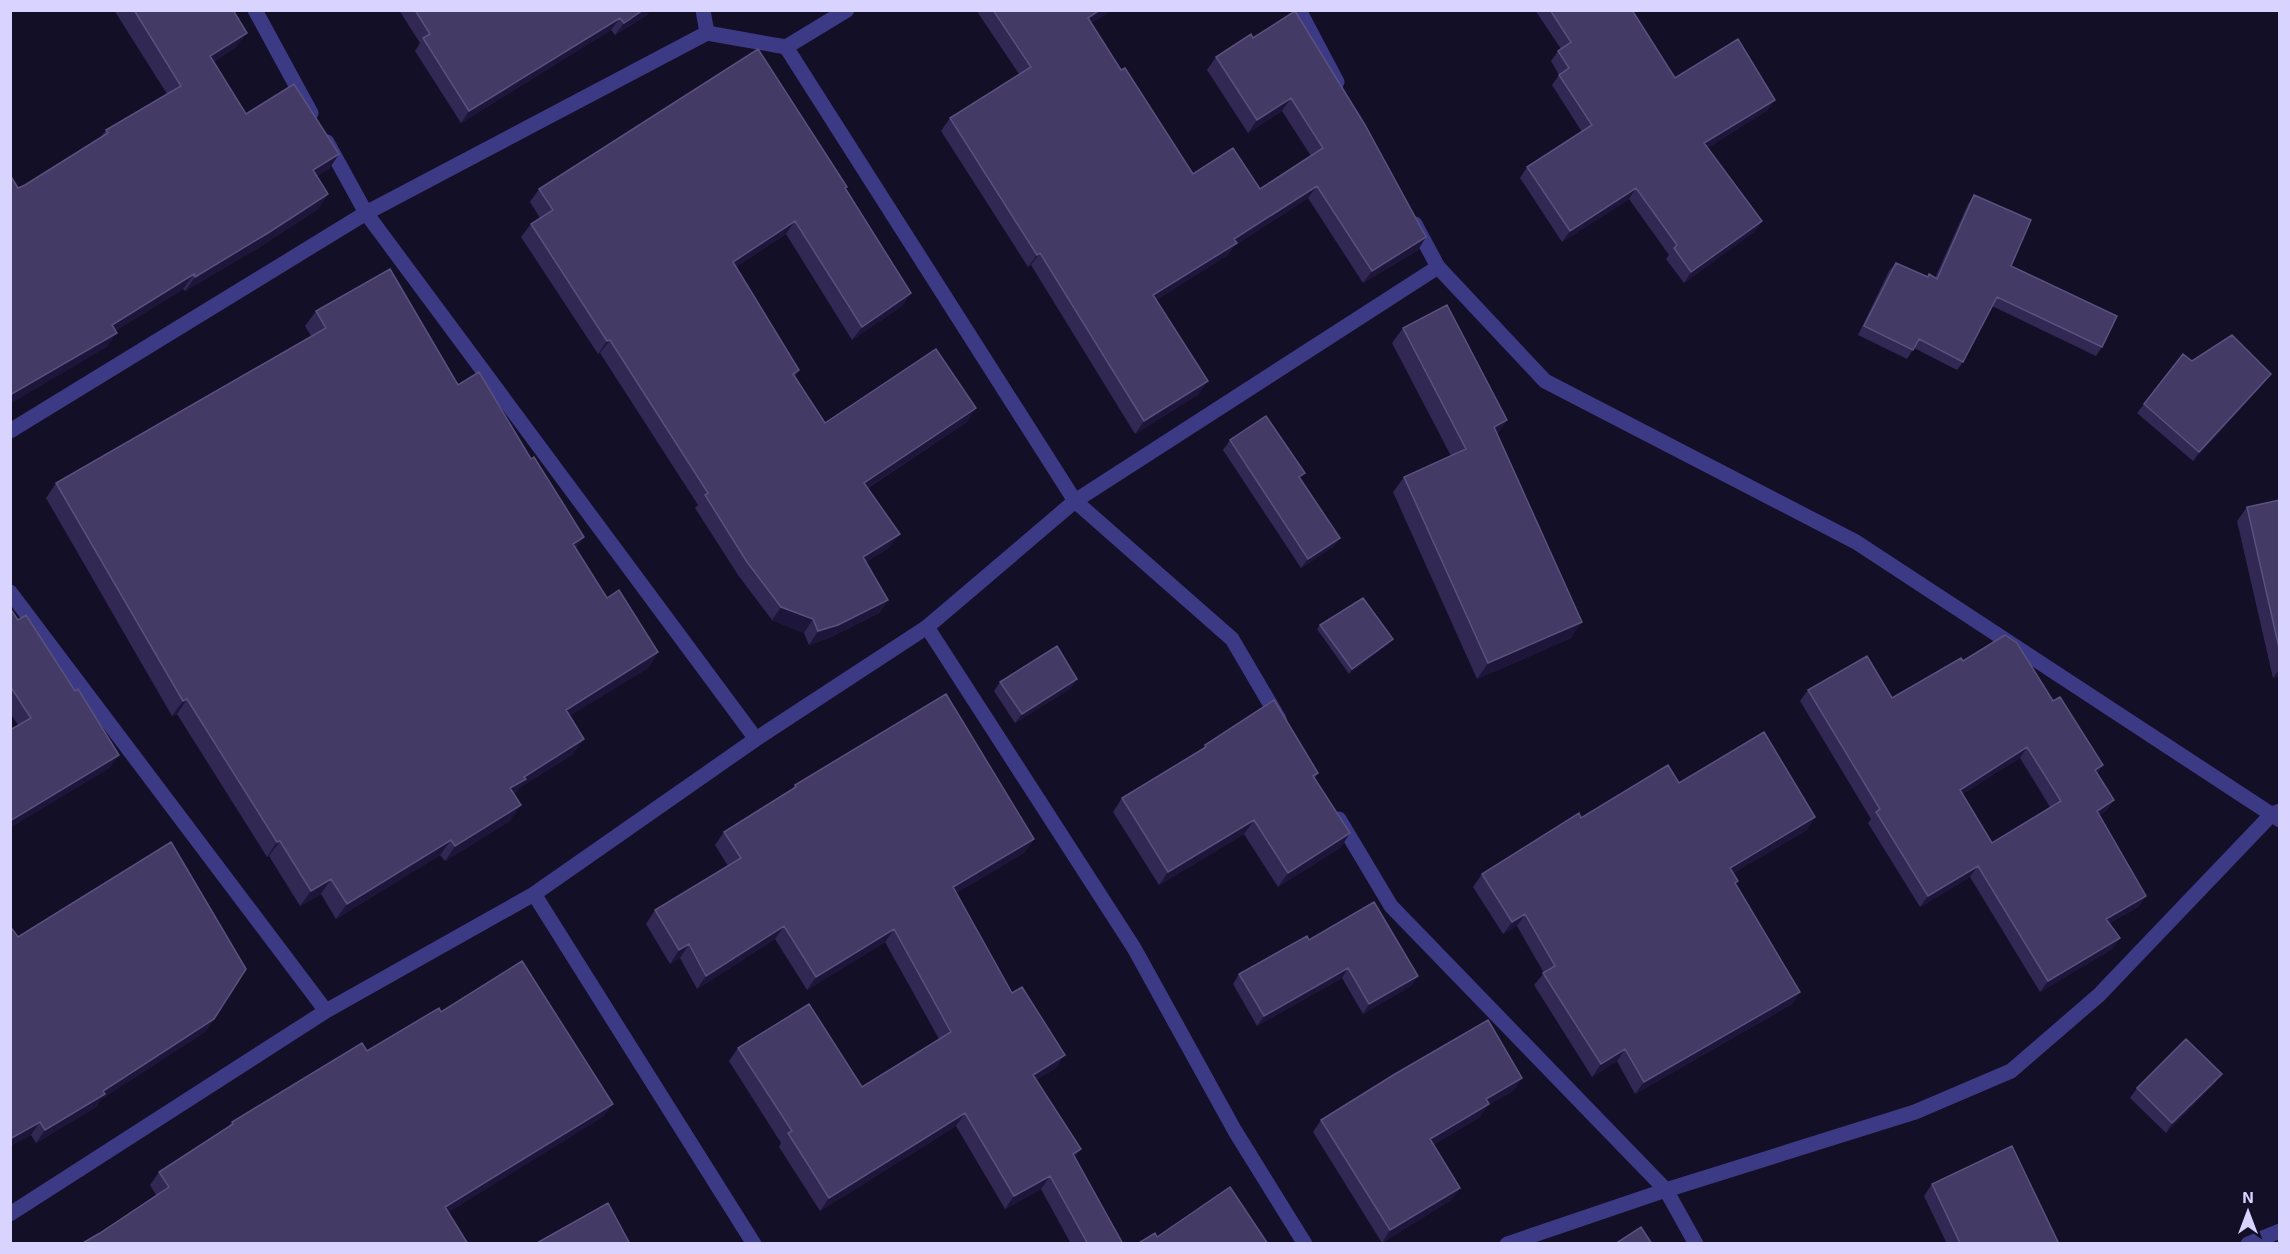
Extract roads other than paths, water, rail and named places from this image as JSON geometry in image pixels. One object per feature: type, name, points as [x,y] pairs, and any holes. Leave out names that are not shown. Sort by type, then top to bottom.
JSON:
[{"type":"street","points":[[255,10],[366,213],[756,739]]},
{"type":"street","points":[[703,10],[707,33]]},
{"type":"street","points":[[10,431],[366,213],[707,33],[786,47],[848,10]]},
{"type":"street","points":[[1299,10],[1343,93]]},
{"type":"street","points":[[786,47],[1075,501],[1232,639],[1287,732]]},
{"type":"street","points":[[1410,216],[1438,267],[1545,381],[1856,542],[2277,815],[2099,995],[2011,1071],[1915,1112],[1666,1190],[1508,1244]]},
{"type":"street","points":[[10,1214],[326,1011],[534,894],[756,739],[927,627],[1075,501],[1438,267]]},
{"type":"street","points":[[10,592],[326,1011]]},
{"type":"street","points":[[927,627],[1134,948],[1235,1131],[1305,1244]]},
{"type":"street","points":[[1330,804],[1391,906],[1666,1190],[1696,1244]]},
{"type":"street","points":[[534,894],[754,1244]]},
{"type":"street","points":[[2248,1244],[2280,1231]]}]
